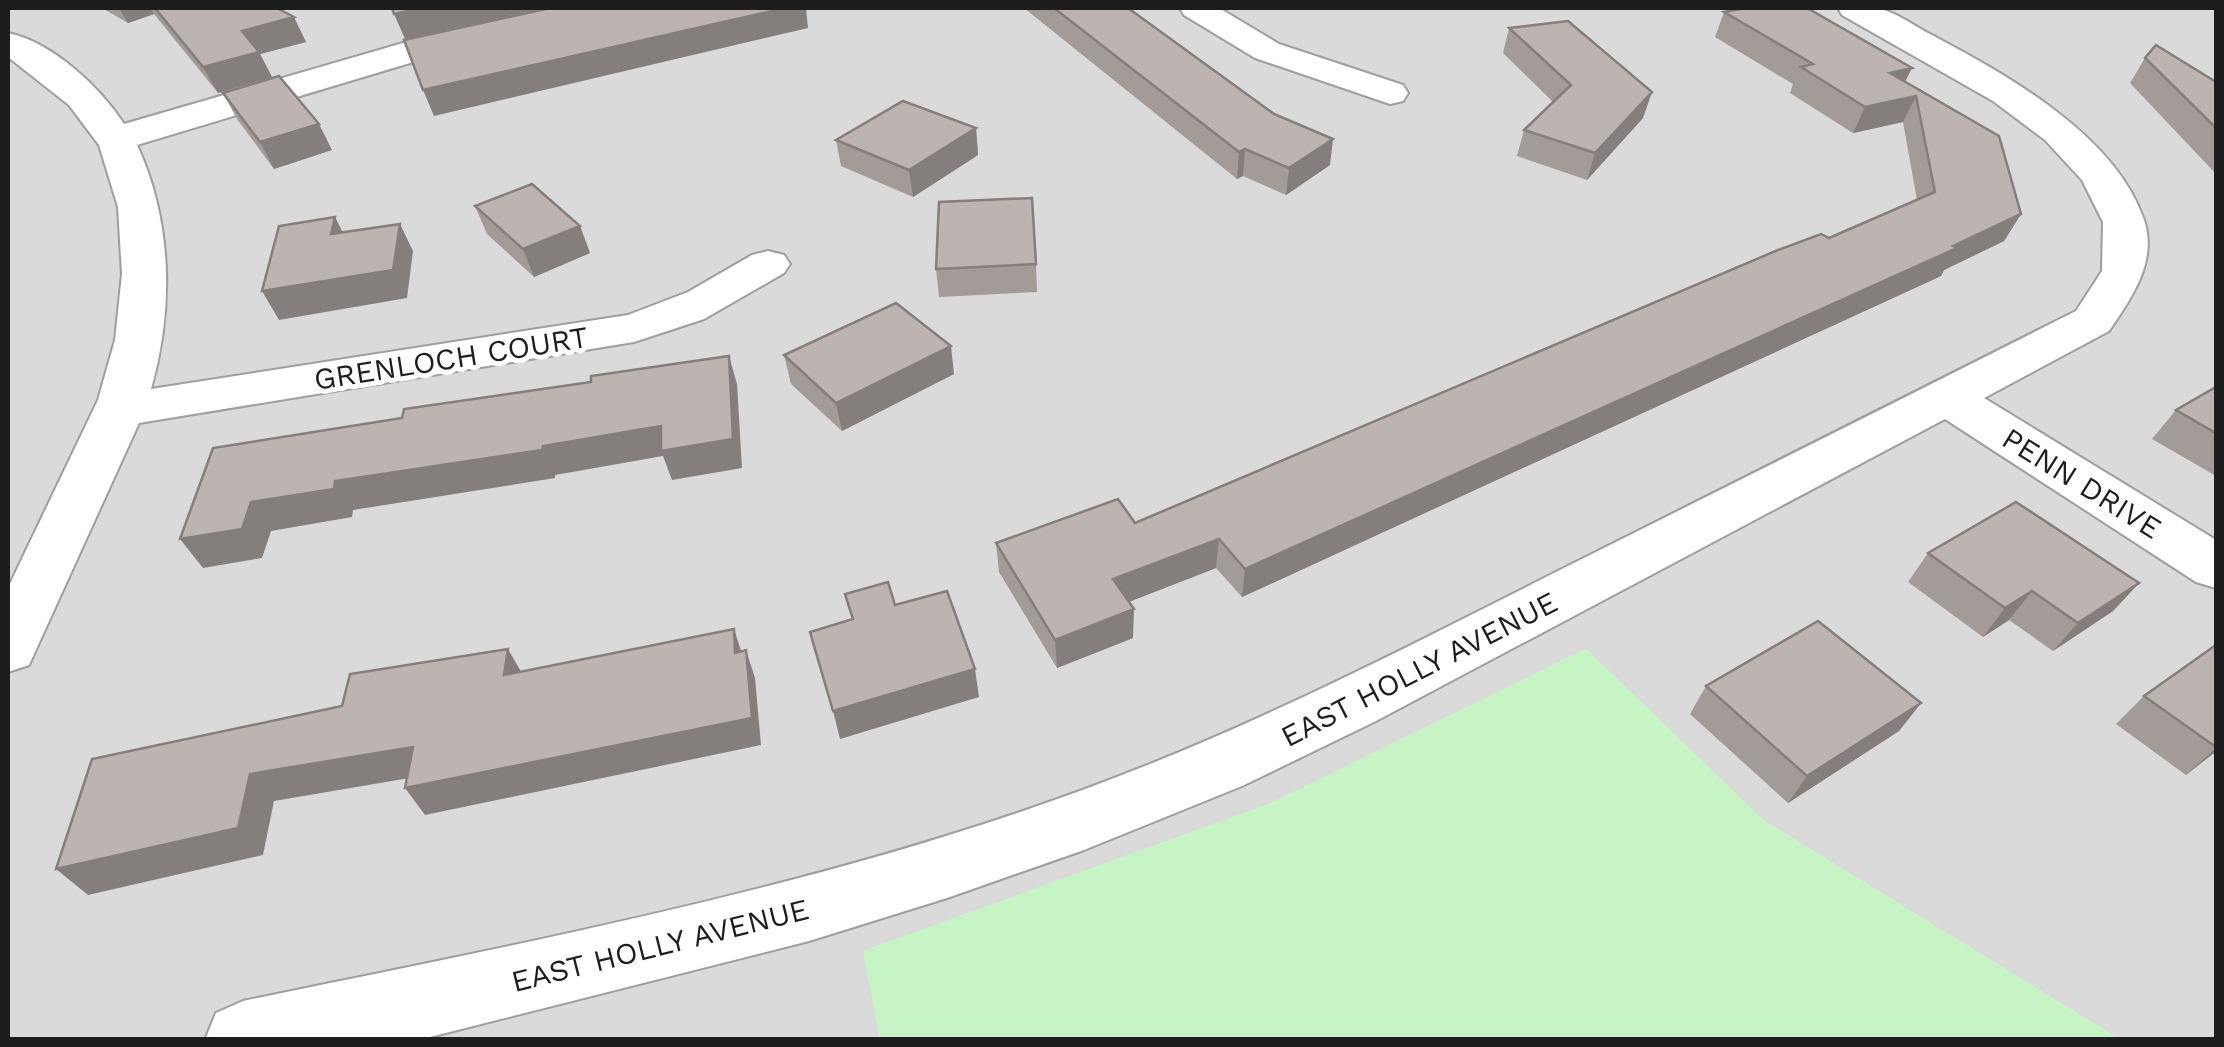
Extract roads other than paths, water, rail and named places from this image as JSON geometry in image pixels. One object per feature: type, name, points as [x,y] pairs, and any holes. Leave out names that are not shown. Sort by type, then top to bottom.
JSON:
[{"type":"street","points":[[115,140],[409,51],[604,8]]},
{"type":"street","points":[[1196,8],[1266,51],[1390,93]]},
{"type":"street","name":"EAST HOLLY AVENUE","points":[[243,1040],[736,928],[910,881],[1144,798],[1276,742],[1948,398],[2093,321],[2114,304],[2137,265],[2141,241],[2136,216],[2108,168],[2044,110],[1854,8]]},
{"type":"street","points":[[8,42],[85,100],[115,140],[132,186],[143,262],[140,334],[119,410],[8,648]]},
{"type":"street","name":"GRENLOCH COURT","points":[[119,410],[634,328],[677,316],[718,297],[768,264]]},
{"type":"street","name":"PENN DRIVE","points":[[1948,398],[2216,568]]}]
